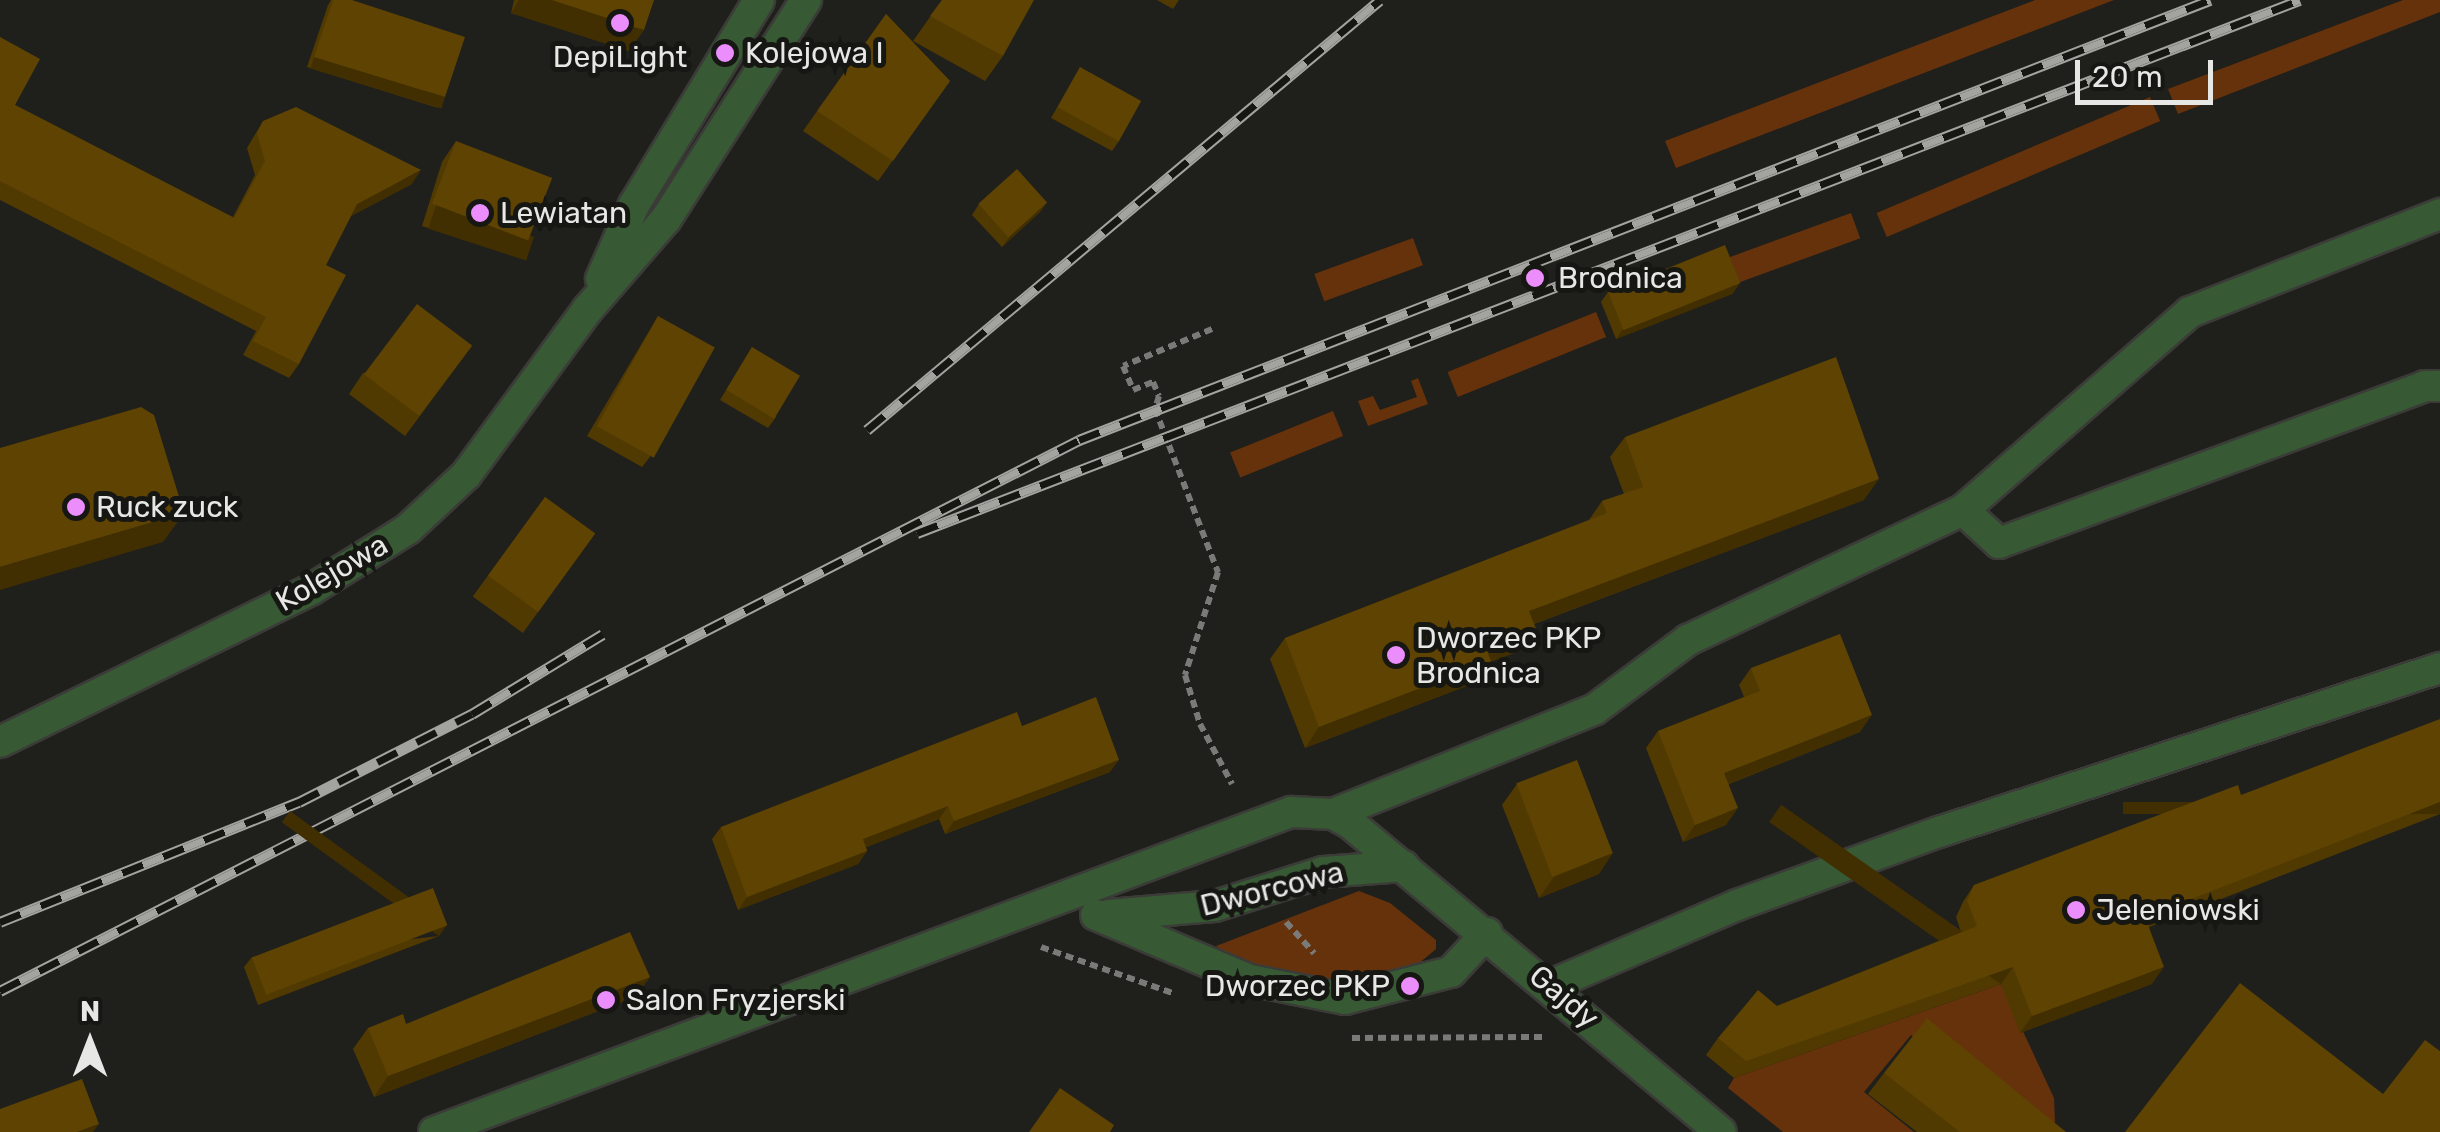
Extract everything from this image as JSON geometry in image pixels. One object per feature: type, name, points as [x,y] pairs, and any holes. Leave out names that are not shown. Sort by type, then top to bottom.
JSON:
[{"type":"street","name":"Kolejowa","points":[[588,309],[634,205],[759,0]]},
{"type":"street","name":"Kolejowa","points":[[0,742],[312,589],[408,529],[466,475],[588,309],[666,219],[806,0]]},
{"type":"street","points":[[694,102],[731,120]]},
{"type":"street","points":[[1333,814],[1595,709],[1688,640],[1963,510],[2190,312],[2440,214]]},
{"type":"street","points":[[1963,510],[1998,543],[2426,386],[2440,386]]},
{"type":"street","points":[[1551,985],[1737,905],[1940,832],[2440,668]]},
{"type":"street","name":"Dworcowa","points":[[434,1132],[748,1010],[1033,910],[1291,812],[1333,814],[1404,866]]},
{"type":"street","name":"Dworcowa","points":[[1033,910],[1096,915],[1162,914],[1215,906],[1323,872],[1404,866]]},
{"type":"street","name":"Gajdy","points":[[1404,866],[1551,985],[1721,1132]]},
{"type":"street","points":[[1096,915],[1250,980],[1345,999],[1451,972],[1487,933]]},
{"type":"path","points":[[1212,328],[1123,366],[1133,390],[1153,382],[1159,396],[1154,409],[1218,572],[1185,674],[1200,724],[1232,784]]},
{"type":"shaded area","points":[[2035,0],[2114,0],[1676,168],[1665,141]]},
{"type":"shaded area","points":[[2403,0],[2440,0],[2440,12],[2178,114],[2168,89]]},
{"type":"shaded area","points":[[2150,97],[2160,121],[1887,237],[1877,213]]},
{"type":"shaded area","points":[[1851,213],[1860,238],[1734,284],[1725,259]]},
{"type":"shaded area","points":[[1413,238],[1423,265],[1324,301],[1314,274]]},
{"type":"shaded area","points":[[1596,312],[1606,337],[1458,397],[1448,372]]},
{"type":"shaded area","points":[[1418,378],[1428,404],[1368,426],[1358,401],[1373,396],[1380,410],[1417,397],[1411,381]]},
{"type":"shaded area","points":[[1333,411],[1343,436],[1240,478],[1230,453]]},
{"type":"shaded area","points":[[1359,891],[1390,903],[1436,940],[1436,949],[1411,970],[1351,984],[1251,968],[1216,946]]},
{"type":"shaded area","points":[[2001,984],[2054,1098],[2055,1122],[2044,1132],[2033,1132],[1911,1035],[1864,1092],[1914,1132],[1783,1132],[1728,1088],[1734,1078]]},
{"type":"building","points":[[333,0],[352,0],[465,37],[445,97],[314,57]]},
{"type":"building","points":[[552,0],[654,0],[644,30]]},
{"type":"building","points":[[942,0],[1034,0],[1003,56],[930,16]]},
{"type":"building","points":[[886,14],[950,81],[893,161],[817,111]]},
{"type":"building","points":[[0,37],[40,59],[15,105],[234,218],[265,161],[257,133],[263,121],[296,107],[421,170],[357,204],[326,265],[346,275],[299,364],[253,341],[266,317],[0,181]]},
{"type":"building","points":[[1080,67],[1141,101],[1119,141],[1058,107]]},
{"type":"building","name":"Lewiatan","points":[[456,141],[552,178],[528,240],[432,204]]},
{"type":"building","points":[[1017,169],[1047,202],[1008,237],[978,204]]},
{"type":"building","points":[[1725,245],[1740,283],[1624,330],[1608,292]]},
{"type":"building","points":[[417,304],[472,346],[419,416],[364,374]]},
{"type":"building","points":[[658,316],[715,348],[654,458],[597,426]]},
{"type":"building","points":[[752,347],[800,376],[774,419],[726,390]]},
{"type":"building","points":[[1836,357],[1879,479],[1529,611],[1536,629],[1486,648],[1491,661],[1319,727],[1285,638],[1607,513],[1602,501],[1643,487],[1625,437]]},
{"type":"building","name":"Ruck zuck","points":[[141,407],[154,415],[184,513],[0,567],[0,448]]},
{"type":"building","points":[[545,497],[595,533],[538,612],[488,575]]},
{"type":"building","points":[[1840,634],[1872,715],[1724,773],[1738,808],[1695,825],[1658,731],[1760,691],[1751,668]]},
{"type":"building","points":[[1096,697],[1119,760],[954,821],[948,806],[863,839],[867,851],[747,897],[721,827],[1017,712],[1022,726]]},
{"type":"building","points":[[2440,719],[2440,802],[2145,917],[2164,967],[2032,1016],[2013,967],[1746,1061],[1718,1038],[1758,990],[1777,1006],[1977,926],[1967,901],[1974,885],[2238,785],[2241,795]]},
{"type":"building","points":[[1577,760],[1613,853],[1552,877],[1516,783]]},
{"type":"building","points":[[433,888],[447,925],[266,995],[252,958]]},
{"type":"building","points":[[630,932],[650,977],[388,1076],[368,1028],[403,1014],[406,1024]]},
{"type":"building","points":[[2240,983],[2383,1094],[2425,1040],[2440,1051],[2440,1132],[2125,1132]]},
{"type":"building","points":[[1927,1018],[2066,1132],[1960,1132],[1884,1073]]},
{"type":"building","points":[[82,1079],[99,1124],[77,1132],[0,1132],[0,1109]]},
{"type":"building","points":[[1060,1088],[1114,1125],[1110,1132],[1029,1132]]},
{"type":"railway","points":[[867,430],[1380,0]]},
{"type":"railway","points":[[0,991],[1079,440],[2210,0]]},
{"type":"railway","points":[[917,533],[2300,0]]},
{"type":"railway","points":[[0,922],[299,802],[472,714],[603,634]]},
{"type":"place","name":"DepiLight","points":[[620,23]]},
{"type":"place","name":"Kolejowa I","points":[[725,53]]},
{"type":"place","name":"Lewiatan","points":[[480,213]]},
{"type":"place","name":"Brodnica","points":[[1535,278]]},
{"type":"place","name":"Ruck zuck","points":[[76,507]]},
{"type":"place","name":"Dworzec PKP Brodnica","points":[[1396,655]]},
{"type":"place","name":"Jeleniowski","points":[[2076,910]]},
{"type":"place","name":"Dworzec PKP","points":[[1410,986]]},
{"type":"place","name":"Salon Fryzjerski","points":[[606,1000]]}]
